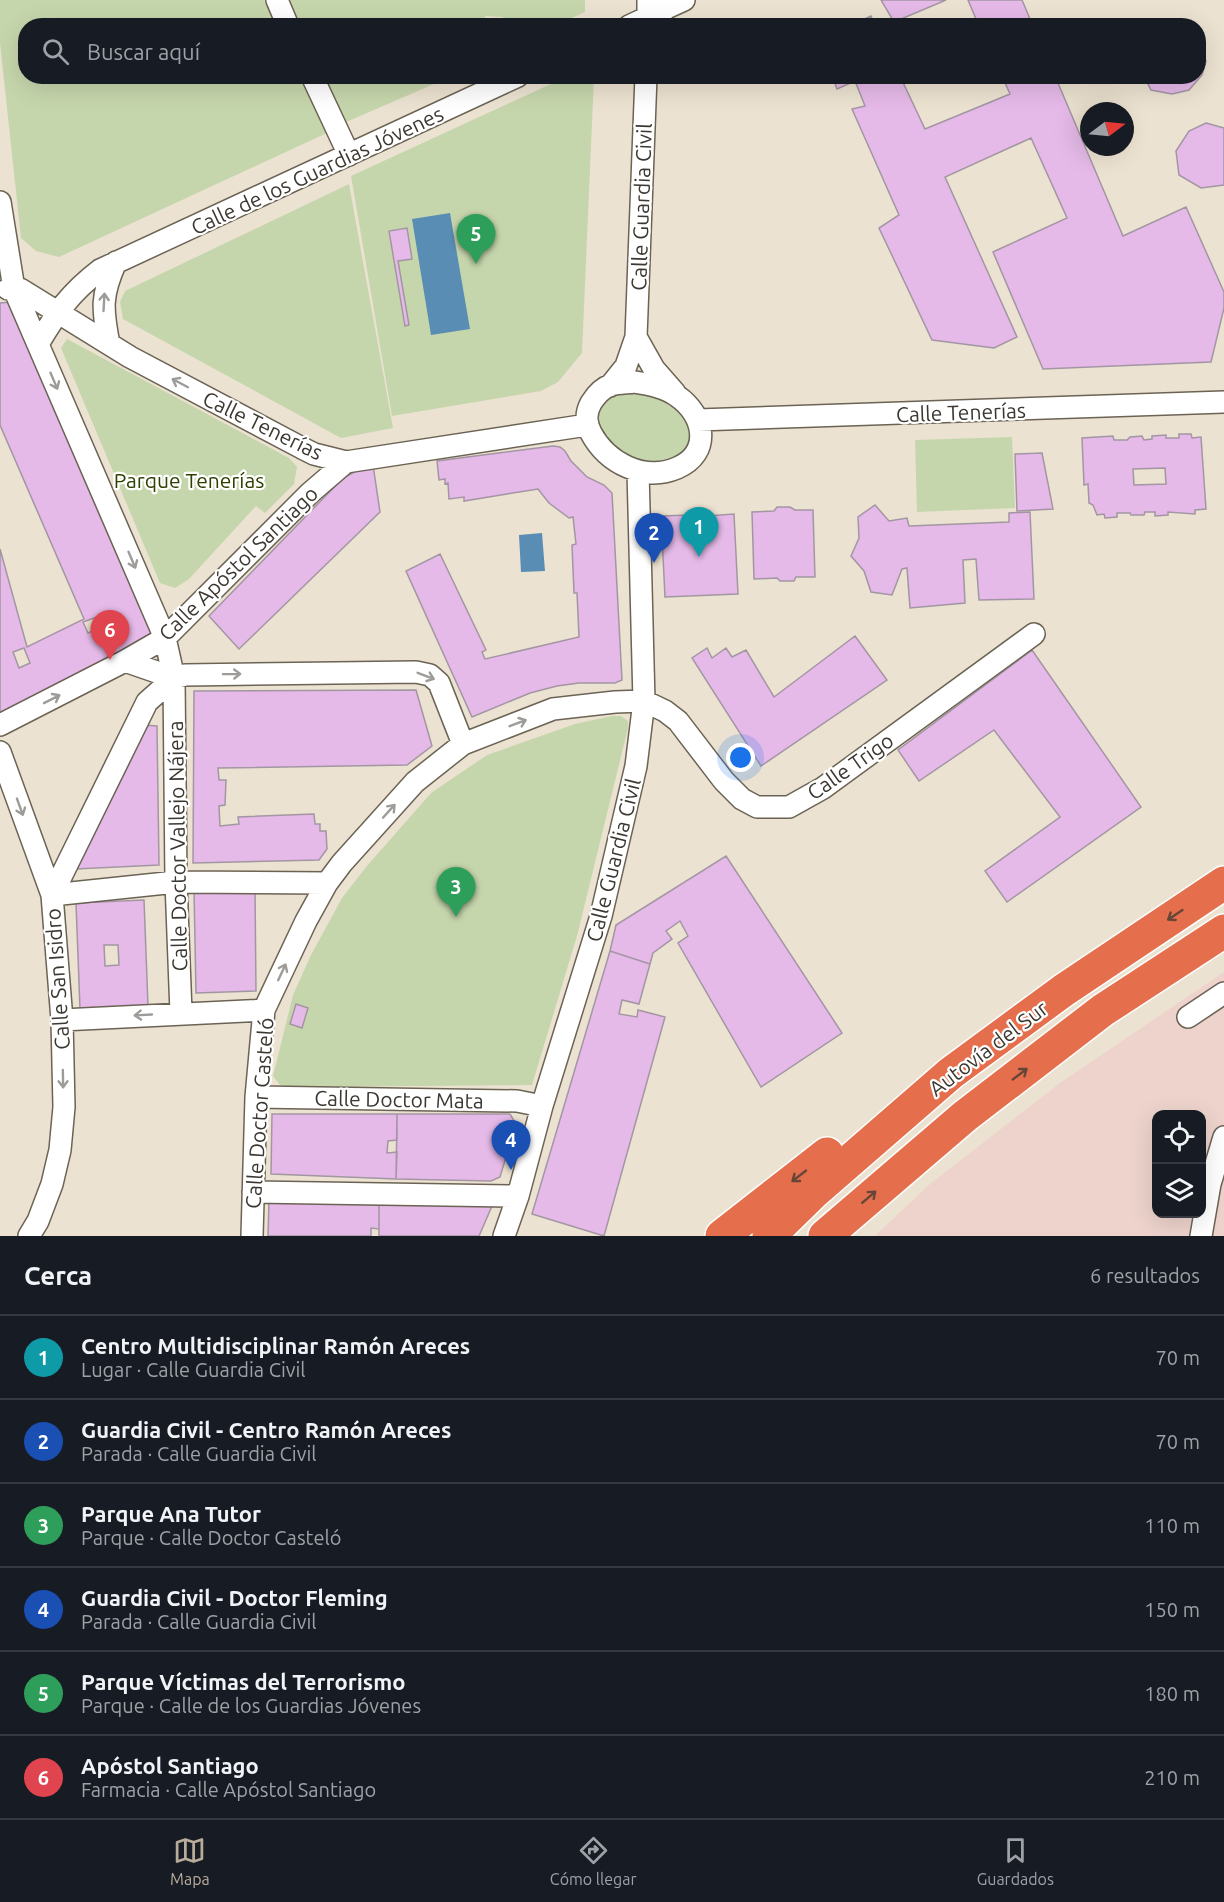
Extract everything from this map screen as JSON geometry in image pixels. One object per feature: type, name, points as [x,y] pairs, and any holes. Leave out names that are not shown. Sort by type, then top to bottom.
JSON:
[{"type":"highway","name":"Autovía del Sur","points":[[769,1236],[814,1192],[951,1073],[1064,990],[1224,883]]},
{"type":"highway","name":"Autovía del Sur","points":[[825,1236],[965,1116],[1103,1010],[1224,931]]},
{"type":"highway","points":[[1103,1010],[1185,976],[1224,953]]},
{"type":"highway","points":[[722,1236],[888,1107],[951,1073]]},
{"type":"street","points":[[277,0],[285,18]]},
{"type":"street","points":[[651,17],[684,0]]},
{"type":"street","points":[[316,84],[349,155]]},
{"type":"street","name":"Calle de los Guardias Jóvenes","points":[[38,344],[57,312],[84,282],[100,270],[501,84]]},
{"type":"street","name":"Calle Guardia Civil","points":[[610,386],[626,366],[636,337],[646,84]]},
{"type":"street","points":[[640,239],[649,220],[652,198],[658,84]]},
{"type":"street","name":"Calle Doctor Vallejo Nájera","points":[[0,202],[7,289],[38,344],[165,638],[174,678],[176,882],[181,1013]]},
{"type":"street","points":[[109,344],[104,318],[104,294],[117,262]]},
{"type":"street","name":"Calle Tenerías","points":[[7,289],[20,289],[130,357],[302,448],[314,454],[346,462],[587,425]]},
{"type":"street","points":[[636,337],[654,369],[687,404],[698,420],[701,442],[693,458],[672,470],[650,472],[638,471],[612,459],[598,447],[587,425],[587,412],[598,393],[610,386],[634,382],[659,386],[677,395]]},
{"type":"street","name":"Calle Tenerías","points":[[698,420],[1224,402]]},
{"type":"street","points":[[302,448],[310,463],[312,484],[310,493]]},
{"type":"street","name":"Calle Apóstol Santiago","points":[[0,725],[165,638],[310,493],[346,462]]},
{"type":"street","name":"Calle Guardia Civil","points":[[504,1236],[601,916],[636,766],[644,701],[638,471]]},
{"type":"street","name":"Calle Trigo","points":[[644,701],[665,711],[678,722],[724,781],[742,799],[757,807],[789,807],[823,788],[1034,634]]},
{"type":"street","points":[[125,661],[174,678],[185,675],[416,672],[430,675],[439,683],[463,744]]},
{"type":"street","name":"Calle San Isidro","points":[[29,1236],[38,1221],[52,1184],[60,1150],[64,1107],[62,1020],[52,894],[147,702],[174,678]]},
{"type":"street","name":"Calle Doctor Casteló","points":[[252,1236],[256,1097],[264,1010],[306,921],[327,883],[342,863],[415,782],[463,744],[553,710],[615,702],[644,701]]},
{"type":"street","points":[[0,752],[52,894],[176,882],[327,883]]},
{"type":"street","points":[[1188,1017],[1224,993]]},
{"type":"street","points":[[62,1020],[264,1010]]},
{"type":"street","name":"Calle Doctor Mata","points":[[256,1097],[517,1101],[542,1106]]},
{"type":"street","points":[[1201,1236],[1210,1184],[1224,1137]]},
{"type":"street","points":[[253,1192],[518,1196]]},
{"type":"shaded area","points":[[1224,972],[1224,1236],[875,1236],[930,1184],[1060,1083]]},
{"type":"green space","points":[[0,0],[264,0],[273,18],[18,18],[18,84],[303,84],[327,133],[59,257],[36,251],[21,238],[0,43]]},
{"type":"green space","points":[[288,0],[585,0],[585,12],[572,18],[485,16],[485,18],[296,18]]},
{"type":"green space","points":[[326,84],[434,84],[344,123]]},
{"type":"green space","points":[[551,84],[594,84],[582,353],[558,382],[541,391],[392,416],[351,176]]},
{"type":"green space","points":[[349,184],[393,428],[341,438],[123,319],[120,302],[125,291]]},
{"type":"green space","name":"Parque Tenerías","points":[[67,339],[289,458],[297,467],[294,484],[265,513],[256,506],[189,579],[175,588],[160,583],[61,348]]},
{"type":"green space","points":[[640,392],[667,401],[683,416],[688,425],[690,443],[686,451],[678,457],[654,462],[631,458],[618,451],[600,432],[596,421],[599,408],[605,400],[616,394]]},
{"type":"green space","points":[[1012,437],[1015,508],[917,512],[915,440]]},
{"type":"green space","points":[[621,716],[628,721],[628,728],[577,936],[532,1085],[290,1087],[280,1085],[273,1076],[293,995],[311,955],[342,898],[431,793],[487,755],[575,724]]},
{"type":"water","points":[[450,213],[470,329],[431,335],[412,219]]},
{"type":"water","points":[[542,533],[545,571],[521,572],[519,535]]},
{"type":"building","points":[[881,0],[946,0],[903,18],[892,18]]},
{"type":"building","points":[[968,0],[1022,0],[1030,18],[976,18]]},
{"type":"building","points":[[835,84],[848,84],[837,89]]},
{"type":"building","points":[[856,84],[904,84],[925,129],[1010,94],[1006,84],[1058,84],[1080,135],[1080,156],[1089,156],[1123,236],[1186,207],[1224,292],[1224,308],[1211,362],[1043,369],[993,252],[1067,218],[1031,138],[945,177],[1017,337],[994,348],[932,340],[879,228],[899,215],[852,109],[865,106]]},
{"type":"building","points":[[1148,84],[1194,84],[1189,90],[1172,94],[1151,90]]},
{"type":"building","points":[[1206,123],[1224,128],[1224,185],[1201,188],[1179,175],[1176,151],[1189,131]]},
{"type":"building","points":[[407,228],[412,259],[398,261],[409,325],[405,326],[389,231]]},
{"type":"building","points":[[11,302],[157,635],[0,716],[0,549],[27,647],[84,619],[0,425],[0,303]],"holes":[[[97,617],[102,627],[88,633],[83,622]],[[24,648],[30,663],[19,668],[13,652]]]},
{"type":"building","points":[[1179,434],[1191,434],[1192,438],[1201,437],[1206,509],[1195,510],[1195,514],[1168,512],[1168,515],[1155,516],[1155,512],[1145,512],[1144,515],[1117,513],[1117,517],[1105,518],[1104,514],[1097,515],[1093,505],[1089,503],[1088,484],[1084,485],[1082,438],[1113,436],[1114,440],[1127,440],[1130,437],[1142,436],[1144,440],[1152,439],[1152,436],[1166,435],[1166,438],[1179,438]],"holes":[[[1165,468],[1166,484],[1134,485],[1133,469]]]},
{"type":"building","points":[[560,447],[587,477],[604,485],[612,493],[622,680],[615,683],[579,683],[557,686],[530,693],[472,717],[406,571],[440,554],[486,650],[482,652],[485,659],[579,637],[577,593],[574,593],[572,545],[576,544],[573,517],[569,518],[549,503],[538,489],[464,501],[464,497],[449,499],[448,483],[445,484],[445,479],[439,480],[437,461]]},
{"type":"building","points":[[1042,453],[1053,509],[1017,511],[1015,454]]},
{"type":"building","points":[[373,465],[380,512],[239,649],[209,616],[343,478]]},
{"type":"building","points":[[875,505],[889,521],[907,518],[909,526],[1009,522],[1009,513],[1030,512],[1034,599],[979,600],[976,559],[963,560],[965,603],[910,608],[907,568],[902,569],[892,595],[871,592],[864,571],[851,556],[859,538],[858,517]]},
{"type":"building","points":[[777,507],[813,510],[815,577],[796,577],[794,581],[780,581],[777,578],[754,579],[752,512],[774,511]]},
{"type":"building","points":[[689,512],[692,512],[692,519],[703,519],[703,512],[707,512],[707,516],[734,514],[738,594],[665,597],[661,516],[689,515]]},
{"type":"building","points":[[855,636],[887,680],[761,766],[692,658],[707,648],[712,658],[726,648],[732,657],[746,650],[774,697]]},
{"type":"building","points":[[1032,650],[1141,807],[1007,902],[985,871],[1060,817],[994,730],[919,781],[898,750]]},
{"type":"building","points":[[416,690],[432,746],[407,765],[218,768],[219,780],[226,780],[225,805],[219,806],[220,826],[239,824],[238,817],[314,814],[315,824],[320,824],[320,831],[326,831],[327,849],[319,860],[193,863],[194,691]]},
{"type":"building","points":[[142,725],[157,726],[159,865],[76,869]]},
{"type":"building","points":[[726,856],[842,1033],[761,1087],[678,943],[688,936],[680,921],[666,931],[672,939],[653,953],[650,964],[610,951],[616,925]]},
{"type":"building","points":[[255,889],[256,991],[196,993],[194,890]]},
{"type":"building","points":[[144,900],[148,1006],[80,1009],[76,903]],"holes":[[[104,945],[118,945],[119,965],[105,966]]]},
{"type":"building","points":[[610,951],[650,964],[639,1004],[622,1000],[619,1014],[637,1017],[638,1010],[665,1017],[604,1236],[532,1214]]},
{"type":"building","points":[[296,1004],[308,1008],[302,1028],[290,1024]]},
{"type":"building","points":[[272,1114],[397,1114],[397,1140],[388,1141],[387,1153],[397,1152],[396,1179],[271,1174]]},
{"type":"building","points":[[397,1114],[510,1114],[516,1124],[500,1177],[491,1181],[396,1179]]},
{"type":"building","points":[[269,1200],[379,1203],[379,1229],[371,1228],[371,1236],[268,1236]]},
{"type":"building","points":[[379,1203],[492,1206],[479,1236],[379,1236]]},
{"type":"place","name":"Parque Víctimas del Terrorismo","points":[[476,264]]},
{"type":"place","name":"Centro Multidisciplinar Ramón Areces","points":[[699,557]]},
{"type":"place","name":"Guardia Civil - Centro Ramón Areces","points":[[654,563]]},
{"type":"place","name":"Apóstol Santiago","points":[[110,660]]},
{"type":"place","name":"Parque Ana Tutor","points":[[456,917]]},
{"type":"place","name":"Guardia Civil - Doctor Fleming","points":[[511,1170]]}]
